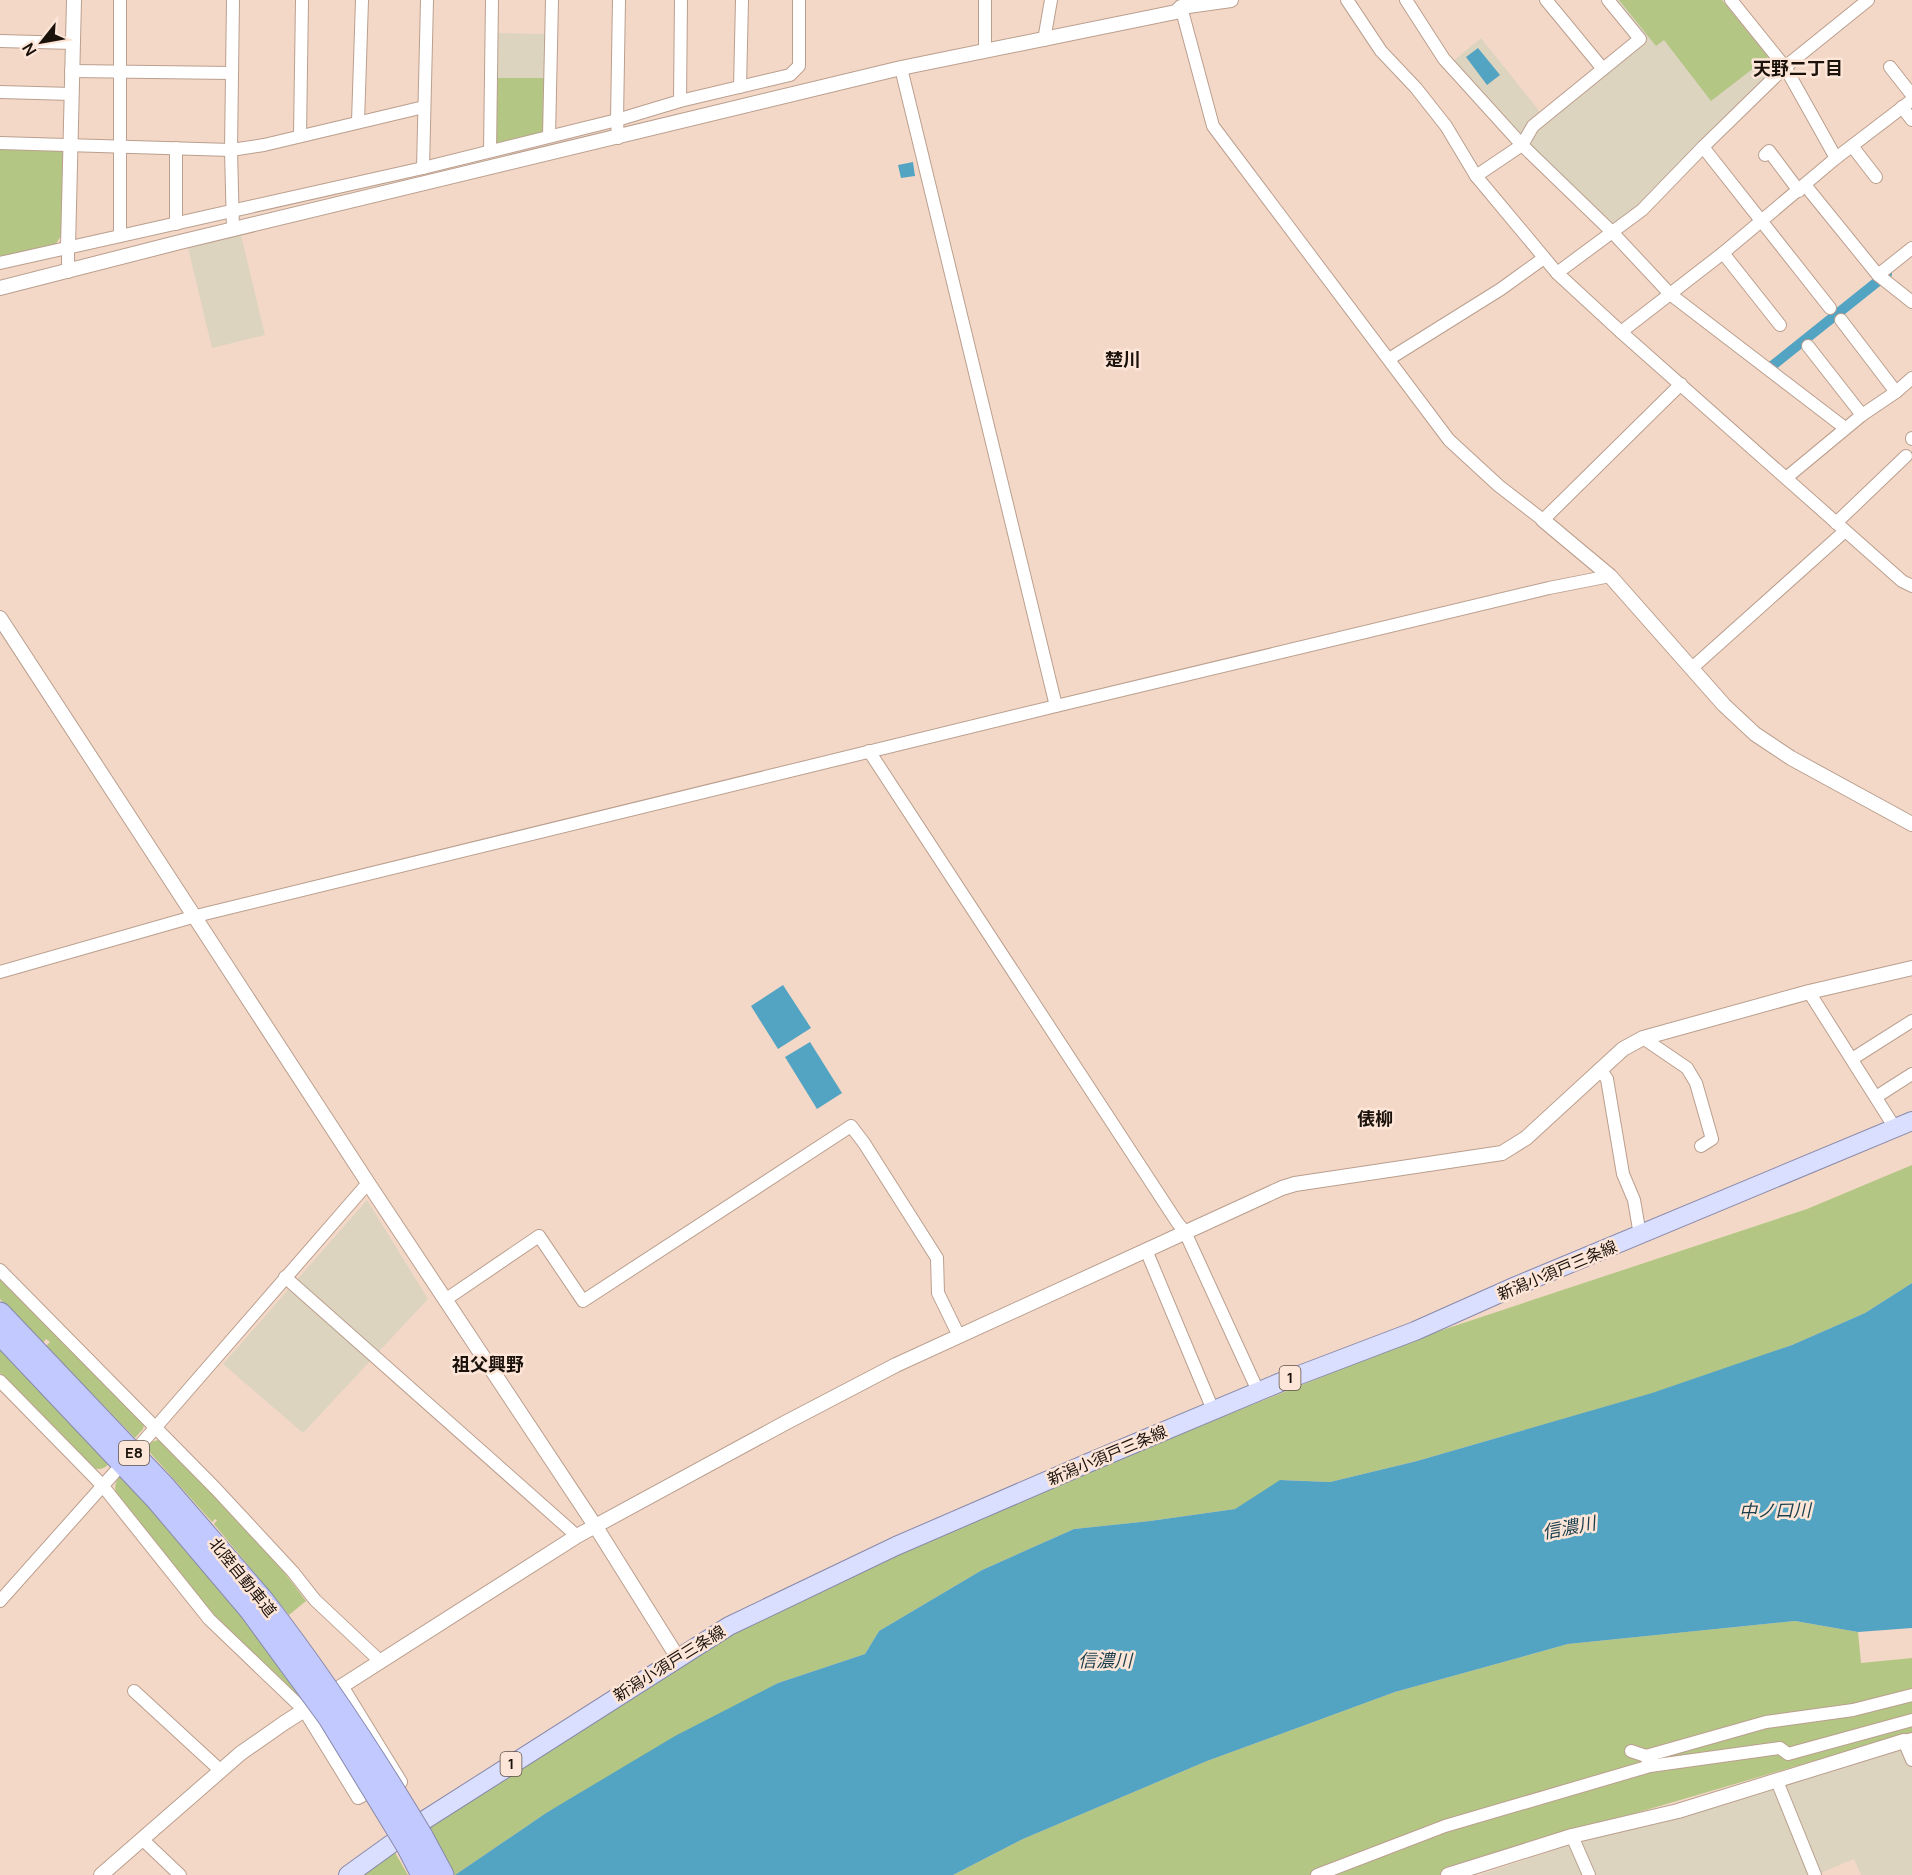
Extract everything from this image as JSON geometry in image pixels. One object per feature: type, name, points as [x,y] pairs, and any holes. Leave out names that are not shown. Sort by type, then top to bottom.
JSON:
[{"type":"highway","name":"北陸自動車道","points":[[0,1313],[159,1480],[256,1604],[367,1778],[422,1875]]},
{"type":"highway","name":"北陸自動車道","points":[[0,1334],[304,1653],[344,1709],[383,1770],[443,1875]]},
{"type":"main road","name":"新潟小須戸三条線","points":[[348,1875],[423,1821],[729,1626],[896,1545],[1258,1391],[1415,1331],[1904,1125]]},
{"type":"street","points":[[68,272],[74,0]]},
{"type":"street","points":[[120,0],[120,236]]},
{"type":"street","points":[[233,0],[231,150],[233,230]]},
{"type":"street","points":[[300,136],[302,0]]},
{"type":"street","points":[[358,122],[362,0]]},
{"type":"street","points":[[423,168],[427,0]]},
{"type":"street","points":[[490,151],[492,0]]},
{"type":"street","points":[[549,136],[552,0]]},
{"type":"street","points":[[618,138],[619,0]]},
{"type":"street","points":[[680,101],[681,0]]},
{"type":"street","points":[[740,87],[742,0]]},
{"type":"street","points":[[0,263],[423,168],[617,120],[680,101],[790,75],[799,66],[799,0]]},
{"type":"street","points":[[985,0],[985,51]]},
{"type":"street","points":[[1044,40],[1051,0]]},
{"type":"street","points":[[0,288],[901,68],[1044,40],[1177,6],[1232,0]]},
{"type":"street","points":[[1347,0],[1381,51],[1416,88],[1446,126],[1476,176],[1557,273],[1902,581],[1912,586]]},
{"type":"street","points":[[1406,0],[1444,59],[1522,145],[1613,233],[1670,294],[1845,428]]},
{"type":"street","points":[[1546,0],[1603,69]]},
{"type":"street","points":[[1476,176],[1522,145],[1533,126],[1640,39],[1608,0]]},
{"type":"street","points":[[1731,0],[1785,67],[1836,158]]},
{"type":"street","points":[[1557,273],[1642,210],[1785,67],[1868,0]]},
{"type":"street","points":[[1177,6],[1214,126],[1449,440],[1499,486],[1610,576],[1736,718],[1755,734],[1791,758],[1912,824]]},
{"type":"street","points":[[0,41],[73,42]]},
{"type":"street","points":[[1890,66],[1912,95]]},
{"type":"street","points":[[901,68],[1056,706]]},
{"type":"street","points":[[71,70],[232,73]]},
{"type":"street","points":[[0,92],[72,94]]},
{"type":"street","points":[[1621,332],[1723,253],[1836,158],[1907,103],[1912,120]]},
{"type":"street","points":[[0,143],[231,150],[424,107]]},
{"type":"street","points":[[1852,146],[1876,177]]},
{"type":"street","points":[[1703,147],[1830,308]]},
{"type":"street","points":[[176,148],[176,224]]},
{"type":"street","points":[[1765,154],[1769,151],[1878,275],[1912,302]]},
{"type":"street","points":[[1878,275],[1912,248]]},
{"type":"street","points":[[1723,253],[1780,325]]},
{"type":"street","points":[[1389,359],[1501,289],[1544,258]]},
{"type":"street","points":[[1841,320],[1896,392]]},
{"type":"street","points":[[1809,346],[1862,415]]},
{"type":"street","points":[[1786,478],[1845,428],[1912,378]]},
{"type":"street","points":[[1543,520],[1681,384]]},
{"type":"street","points":[[1692,668],[1841,527],[1906,456]]},
{"type":"street","points":[[0,972],[196,916],[1056,706],[1549,588],[1610,576]]},
{"type":"street","points":[[0,618],[368,1183],[596,1527],[678,1658]]},
{"type":"street","points":[[869,752],[1176,1222],[1185,1232],[1258,1391]]},
{"type":"street","points":[[100,1875],[262,1738],[380,1661],[577,1536],[896,1365],[1282,1188],[1295,1184],[1502,1153],[1526,1138],[1631,1043],[1643,1038],[1809,992],[1912,968]]},
{"type":"street","points":[[1809,992],[1876,1097],[1904,1125]]},
{"type":"street","points":[[1852,1059],[1912,1021]]},
{"type":"street","points":[[1643,1038],[1687,1068],[1696,1083],[1712,1139],[1701,1146]]},
{"type":"street","points":[[1600,1069],[1607,1079],[1623,1174],[1634,1200],[1640,1235]]},
{"type":"street","points":[[1876,1097],[1912,1074]]},
{"type":"street","points":[[445,1300],[539,1236],[583,1301],[851,1126],[890,1182],[937,1258],[938,1293],[959,1336]]},
{"type":"street","points":[[142,1443],[368,1183]]},
{"type":"street","points":[[1146,1250],[1213,1410]]},
{"type":"street","points":[[0,1270],[216,1489],[293,1572],[315,1600],[380,1661]]},
{"type":"street","points":[[285,1277],[577,1536]]},
{"type":"street","points":[[0,1381],[102,1485],[209,1619],[304,1710],[358,1798],[397,1775]]},
{"type":"street","points":[[0,1601],[115,1472]]},
{"type":"street","points":[[342,1686],[423,1821]]},
{"type":"street","points":[[134,1691],[221,1772]]},
{"type":"street","points":[[1317,1875],[1445,1826],[1767,1722],[1853,1710],[1912,1695]]},
{"type":"street","points":[[1631,1751],[1648,1761],[1780,1748],[1788,1754],[1912,1720]]},
{"type":"street","points":[[1448,1875],[1572,1836],[1678,1811],[1908,1740],[1912,1760]]},
{"type":"street","points":[[1777,1781],[1815,1875]]},
{"type":"street","points":[[1572,1836],[1588,1875]]},
{"type":"street","points":[[142,1839],[180,1875]]},
{"type":"shaded area","points":[[1612,0],[1727,0],[1780,66],[1612,230],[1452,62],[1481,38],[1545,118],[1645,41]]},
{"type":"shaded area","points":[[496,33],[547,34],[546,78],[495,78]]},
{"type":"shaded area","points":[[241,235],[265,335],[212,348],[188,248]]},
{"type":"shaded area","points":[[367,1200],[428,1299],[303,1433],[223,1364]]},
{"type":"shaded area","points":[[1912,1742],[1912,1875],[1861,1875],[1854,1859],[1818,1874],[1782,1787]]},
{"type":"shaded area","points":[[1775,1784],[1812,1875],[1478,1875],[1580,1842]]},
{"type":"green space","points":[[1619,0],[1722,0],[1768,57],[1711,101],[1664,40],[1656,46]]},
{"type":"green space","points":[[495,78],[546,78],[545,130],[543,133],[497,145],[493,141]]},
{"type":"green space","points":[[0,148],[64,150],[62,234],[53,249],[0,261]]},
{"type":"green space","points":[[1912,1165],[1912,1283],[1865,1313],[1792,1345],[1653,1393],[1417,1461],[1330,1482],[1284,1480],[1235,1509],[1074,1529],[982,1570],[879,1631],[865,1654],[778,1683],[546,1813],[455,1875],[452,1875],[426,1827],[737,1631],[805,1596],[1096,1468],[1415,1339],[1807,1209]]},
{"type":"green space","points":[[0,1276],[139,1418],[144,1425],[135,1438],[46,1346],[50,1342],[46,1339],[43,1343],[0,1299]]},
{"type":"green space","points":[[0,1348],[110,1463],[106,1467],[97,1469],[91,1467],[0,1373]]},
{"type":"green space","points":[[158,1440],[163,1442],[237,1519],[306,1601],[289,1615],[214,1524],[217,1520],[212,1522],[146,1448],[151,1442]]},
{"type":"green space","points":[[121,1474],[234,1604],[303,1698],[301,1700],[219,1621],[117,1495],[115,1489]]},
{"type":"green space","points":[[1795,1621],[1858,1632],[1861,1663],[1912,1658],[1912,1735],[1848,1751],[1598,1824],[1441,1875],[953,1875],[1023,1839],[1207,1761],[1395,1692],[1568,1644]]},
{"type":"green space","points":[[394,1851],[408,1875],[362,1875]]},
{"type":"water","points":[[1478,48],[1500,75],[1487,85],[1466,57]]},
{"type":"water","points":[[913,162],[915,176],[901,178],[898,165]]},
{"type":"water","points":[[783,985],[811,1028],[778,1049],[751,1006]]},
{"type":"water","points":[[810,1042],[842,1093],[817,1109],[785,1057]]},
{"type":"water","name":"信濃川","points":[[1912,1283],[1912,1628],[1858,1632],[1795,1621],[1568,1644],[1395,1692],[1207,1761],[1023,1839],[953,1875],[455,1875],[546,1813],[675,1736],[778,1683],[865,1654],[879,1631],[982,1570],[1074,1529],[1235,1509],[1280,1480],[1330,1482],[1417,1461],[1652,1393],[1792,1345],[1865,1313]]},
{"type":"waterway","points":[[1772,366],[1887,274]]},
{"type":"district","name":"天野二丁目","points":[[1798,69]]},
{"type":"district","name":"楚川","points":[[1123,360]]},
{"type":"district","name":"俵柳","points":[[1375,1119]]},
{"type":"district","name":"祖父興野","points":[[488,1365]]},
{"type":"water label","name":"中ノ口川","points":[[1775,1511]]}]
